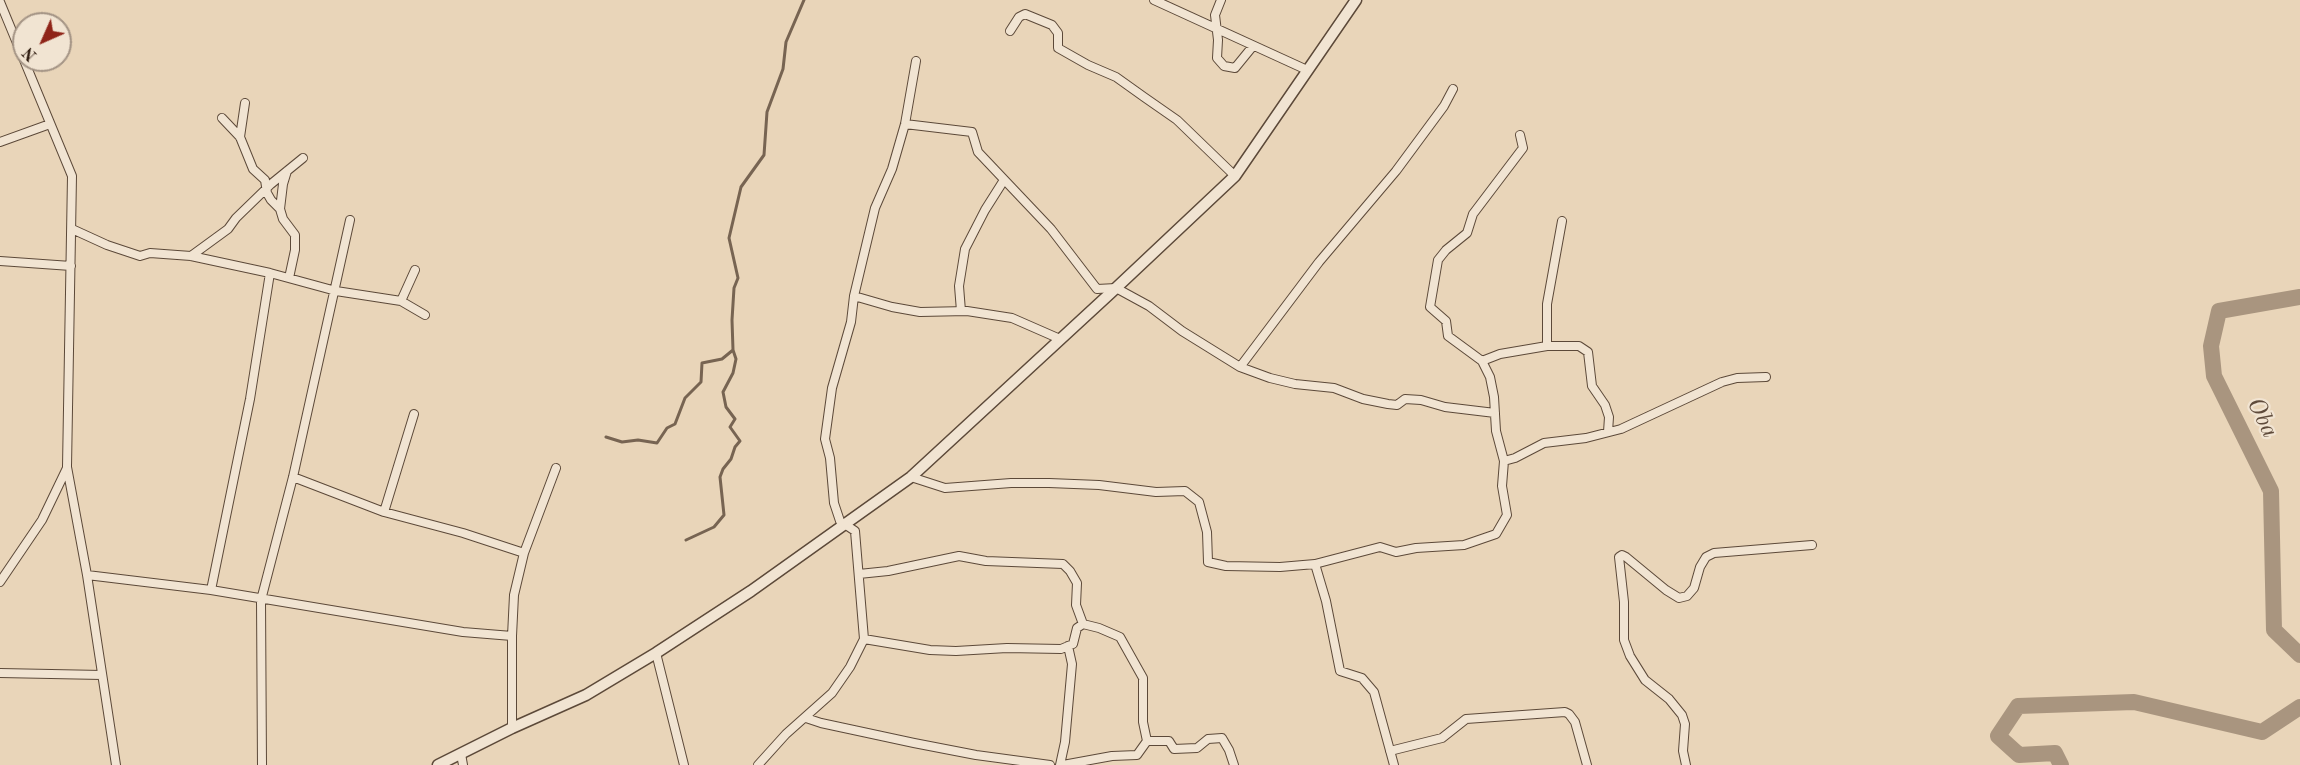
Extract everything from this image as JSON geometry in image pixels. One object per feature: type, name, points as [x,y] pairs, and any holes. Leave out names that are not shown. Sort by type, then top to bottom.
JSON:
[{"type":"street","points":[[1154,0],[1307,70]]},
{"type":"street","points":[[1221,0],[1215,15],[1217,58],[1224,66],[1235,68],[1253,46]]},
{"type":"street","points":[[438,765],[462,759],[512,728],[586,695],[656,653],[752,591],[911,477],[1235,176],[1356,0]]},
{"type":"street","points":[[0,2],[72,176],[67,467],[87,575],[116,765]]},
{"type":"street","points":[[1010,31],[1019,17],[1025,14],[1052,26],[1058,33],[1058,48],[1116,77],[1144,96],[1176,120],[1235,176]]},
{"type":"street","points":[[758,765],[786,734],[832,693],[850,667],[864,639],[855,531],[840,521],[834,503],[830,458],[825,440],[832,388],[850,322],[875,208],[892,169],[905,124],[916,61]]},
{"type":"street","points":[[1240,367],[1319,262],[1396,171],[1454,89]]},
{"type":"street","points":[[240,137],[245,103]]},
{"type":"street","points":[[222,118],[240,137],[253,169],[266,180],[271,201],[280,209]]},
{"type":"street","points":[[0,142],[50,124]]},
{"type":"street","points":[[905,124],[972,132],[978,152],[1051,229],[1097,289],[1116,288],[1149,306],[1182,331],[1240,367],[1270,378],[1294,384],[1334,388],[1363,399],[1388,404],[1397,405],[1405,399],[1421,400],[1445,407],[1495,413]]},
{"type":"street","points":[[911,477],[945,488],[1011,483],[1049,483],[1099,485],[1156,492],[1185,491],[1199,502],[1207,532],[1208,562],[1226,566],[1280,567],[1315,564],[1380,547],[1396,552],[1416,548],[1464,545],[1496,534],[1507,515],[1502,486],[1504,461],[1496,431],[1490,377],[1482,361],[1448,336],[1446,321],[1430,307],[1438,260],[1446,250],[1467,233],[1473,214],[1523,148],[1520,135]]},
{"type":"street","points":[[191,256],[228,229],[267,188],[303,158]]},
{"type":"street","points":[[287,170],[280,209],[283,219],[295,235],[295,250],[288,278]]},
{"type":"street","points":[[961,311],[959,286],[965,249],[1004,180]]},
{"type":"street","points":[[262,765],[261,600],[293,477],[350,220]]},
{"type":"street","points":[[1547,346],[1547,304],[1562,221]]},
{"type":"street","points":[[72,229],[106,245],[140,256],[150,253],[191,256],[270,273],[336,291],[401,301],[425,315]]},
{"type":"street","points":[[0,261],[71,266]]},
{"type":"street","points":[[401,301],[415,270]]},
{"type":"street","points":[[211,590],[250,399],[270,273]]},
{"type":"street","points":[[854,296],[920,312],[961,311],[1012,318],[1060,339]]},
{"type":"street","points":[[1482,361],[1500,354],[1547,346],[1579,346],[1588,352],[1592,386],[1605,405],[1609,417],[1608,432]]},
{"type":"street","points":[[1504,461],[1515,458],[1544,442],[1586,438],[1621,429],[1722,382],[1737,378],[1766,377]]},
{"type":"street","points":[[384,512],[414,414]]},
{"type":"street","points":[[0,582],[42,520],[67,467]]},
{"type":"street","points":[[512,728],[514,595],[524,553],[556,468]]},
{"type":"street","points":[[293,477],[384,512],[463,532],[524,553]]},
{"type":"street","points":[[1686,765],[1683,751],[1685,724],[1682,715],[1669,699],[1645,680],[1624,640],[1624,602],[1619,557],[1622,555],[1626,557],[1679,598],[1687,596],[1694,588],[1706,557],[1714,553],[1812,545]]},
{"type":"street","points":[[859,574],[888,571],[959,556],[986,561],[1063,564],[1077,583],[1076,605],[1083,624]]},
{"type":"street","points":[[1315,564],[1326,601],[1340,671],[1362,678],[1374,692],[1394,765]]},
{"type":"street","points":[[87,575],[211,590],[463,632],[512,636]]},
{"type":"street","points":[[864,639],[930,650],[956,651],[1007,648],[1061,649],[1068,646],[1073,644],[1077,628],[1083,624],[1120,636],[1143,678],[1143,722],[1147,741],[1137,755],[1112,756],[1061,765],[1072,664],[1068,646]]},
{"type":"street","points":[[656,653],[684,765]]},
{"type":"street","points":[[0,673],[102,675]]},
{"type":"street","points":[[1390,751],[1442,738],[1466,718],[1564,712],[1569,714],[1575,722],[1587,765]]},
{"type":"street","points":[[806,718],[872,735],[1029,764],[1050,765]]},
{"type":"street","points":[[1147,741],[1169,741],[1174,749],[1197,748],[1209,739],[1222,738],[1234,765]]},
{"type":"waterway","points":[[686,540],[714,527],[724,515],[720,477],[740,441],[730,427],[735,419],[726,407],[723,392],[733,373],[736,359],[733,350],[732,320],[734,288],[738,278],[729,238],[741,187],[764,155],[767,112],[783,69],[786,42],[804,0]]},
{"type":"waterway","name":"Oba","points":[[2300,297],[2219,311],[2211,346],[2214,376],[2271,491],[2274,630],[2300,655]]},
{"type":"waterway","points":[[606,437],[622,442],[638,440],[657,443],[667,428],[675,424],[685,398],[701,382],[702,363],[722,359],[733,350]]},
{"type":"waterway","name":"Oba","points":[[2061,765],[2055,753],[2019,755],[1998,736],[2018,706],[2134,702],[2262,732],[2300,707]]}]
